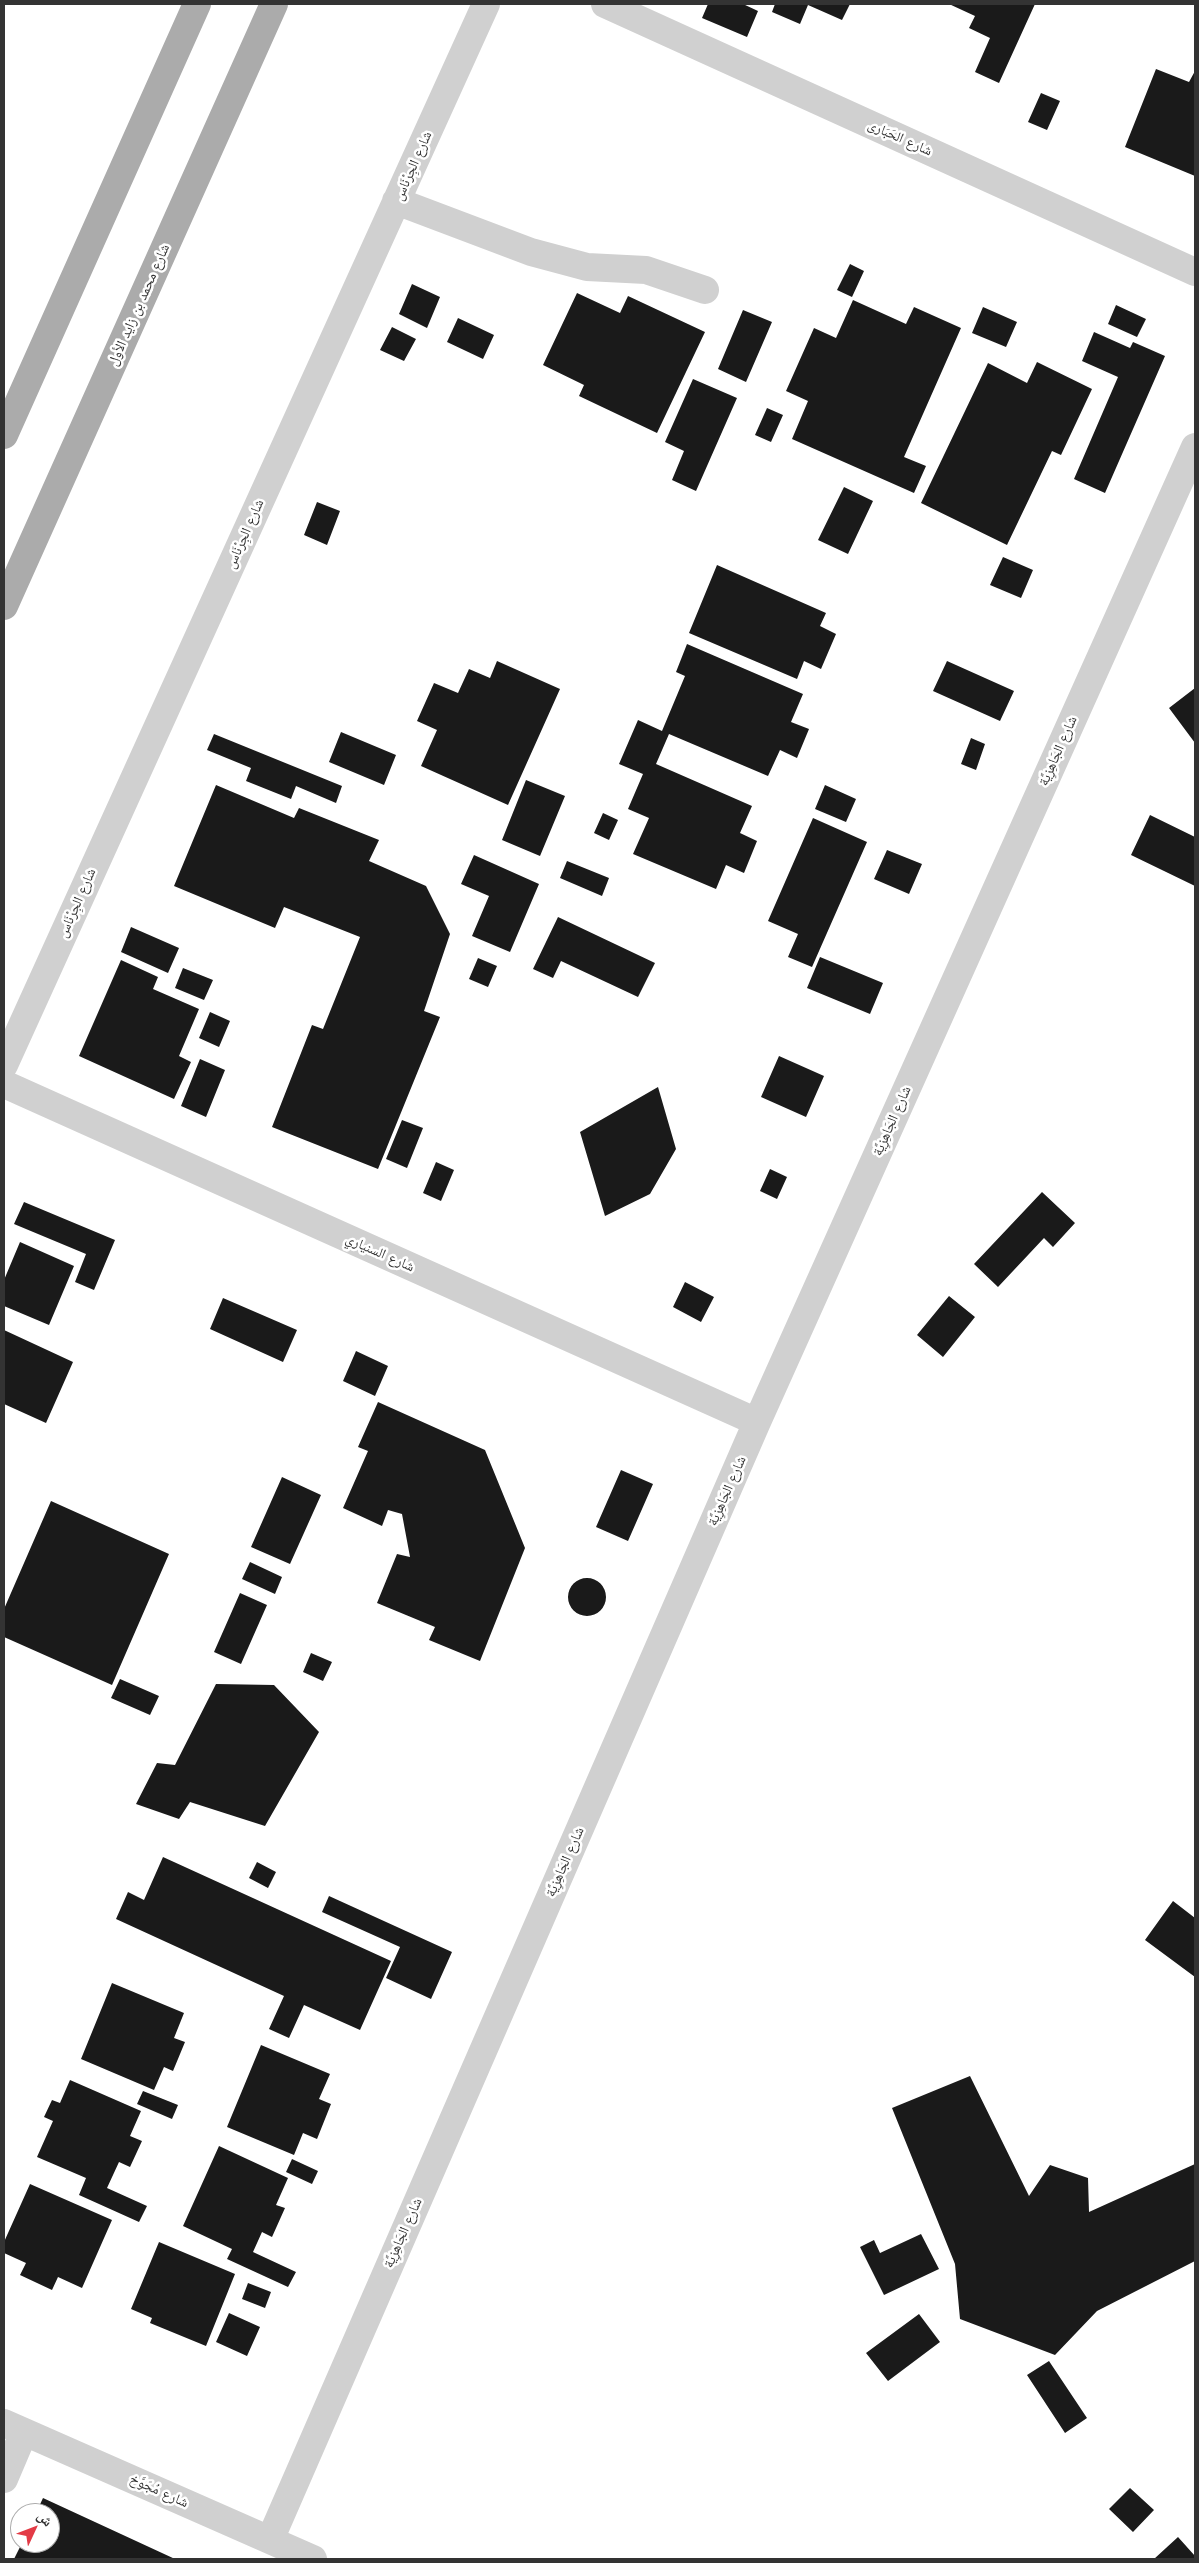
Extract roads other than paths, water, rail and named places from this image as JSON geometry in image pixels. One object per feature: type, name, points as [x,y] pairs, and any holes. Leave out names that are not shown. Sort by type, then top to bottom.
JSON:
[{"type":"main road","points":[[4,436],[197,4]]},
{"type":"main road","name":"شارع محمد بن زايد الأول","points":[[4,606],[274,4]]},
{"type":"street","name":"شارع الجِرْنَاس","points":[[4,1065],[486,4]]},
{"type":"street","name":"شارع الحَبَارى","points":[[605,4],[1195,272]]},
{"type":"street","points":[[396,201],[531,252],[587,267],[646,270],[705,290]]},
{"type":"street","name":"شارع الجَاهِزِيَّة","points":[[270,2540],[757,1422],[1195,447]]},
{"type":"street","name":"شارع السنياري","points":[[4,1084],[757,1422]]},
{"type":"street","points":[[4,2479],[14,2427]]},
{"type":"street","name":"شارع مُجَوَّخ","points":[[14,2427],[313,2559]]}]
